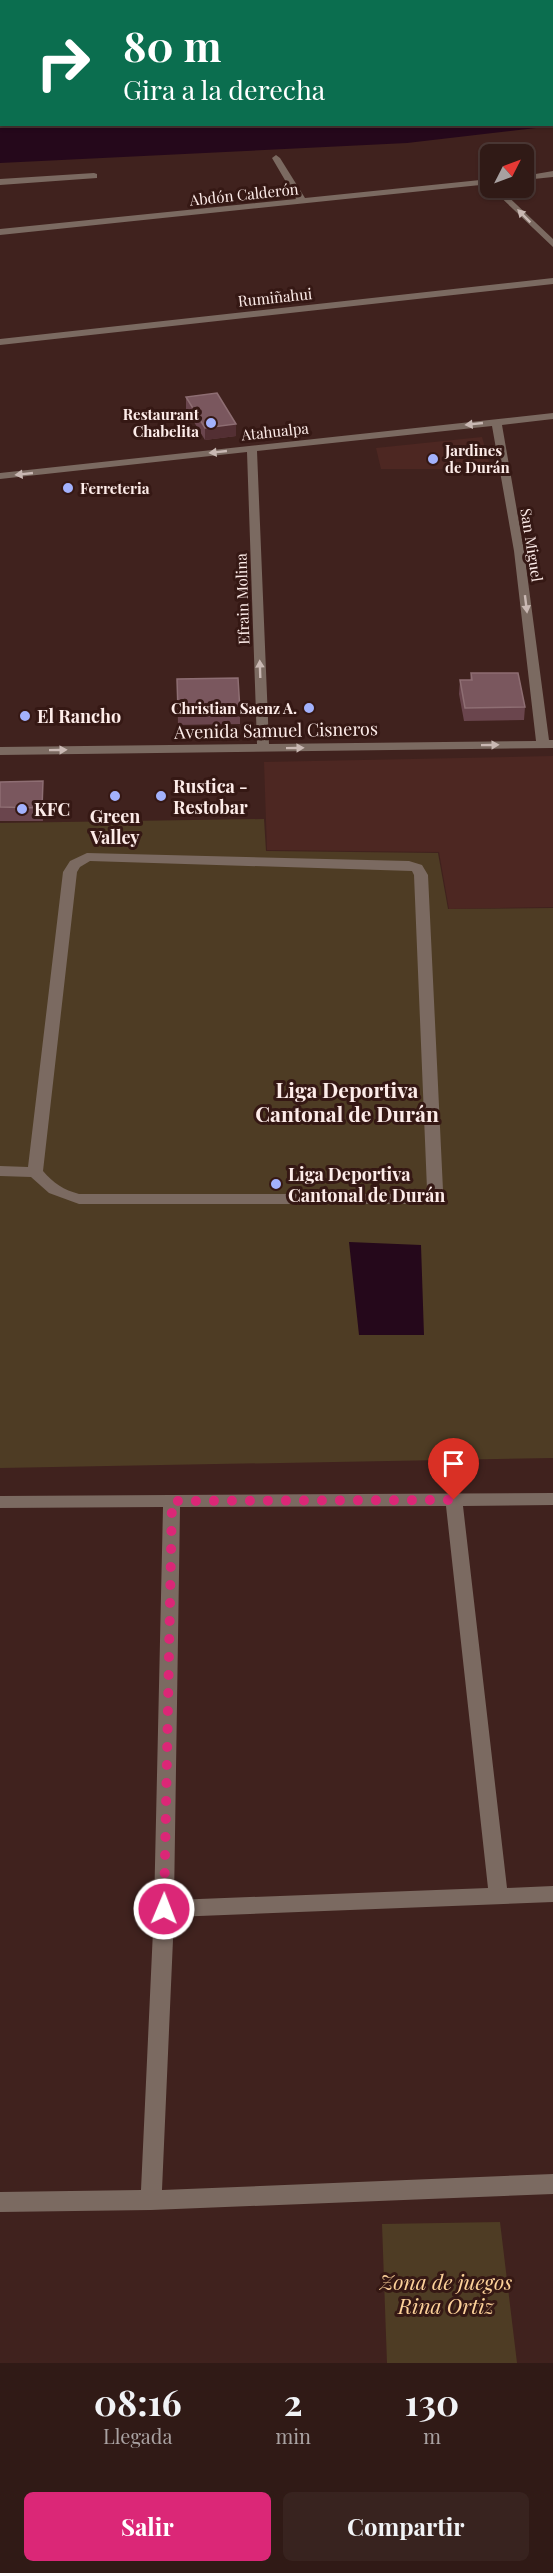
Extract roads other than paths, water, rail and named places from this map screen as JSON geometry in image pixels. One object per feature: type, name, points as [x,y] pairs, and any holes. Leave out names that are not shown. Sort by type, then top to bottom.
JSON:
[{"type":"street","points":[[276,158],[302,201]]},
{"type":"street","points":[[534,177],[553,174]]},
{"type":"street","points":[[0,182],[93,176]]},
{"type":"street","name":"Abdón Calderón","points":[[0,232],[480,183]]},
{"type":"street","points":[[505,198],[553,244]]},
{"type":"street","name":"Rumiñahui","points":[[0,342],[553,281]]},
{"type":"street","name":"Atahualpa","points":[[0,477],[553,416]]},
{"type":"street","name":"San Miguel","points":[[496,422],[519,551],[548,744]]},
{"type":"street","name":"Efrain Molina","points":[[252,448],[263,748]]},
{"type":"street","name":"Avenida Samuel Cisneros","points":[[0,751],[548,744]]},
{"type":"street","points":[[87,858],[409,865],[417,868],[421,876],[435,1190],[427,1197],[405,1199],[79,1199],[46,1187],[35,1172],[70,872],[75,864],[87,858]]},
{"type":"street","points":[[0,1171],[35,1172]]},
{"type":"street","points":[[0,1502],[553,1499]]},
{"type":"street","points":[[454,1500],[498,1894]]},
{"type":"street","points":[[151,2200],[164,1909],[172,1501]]},
{"type":"street","points":[[164,1909],[498,1894],[553,1894]]},
{"type":"street","points":[[0,2202],[151,2200],[553,2184]]},
{"type":"place","name":"Restaurant Chabelita","points":[[211,423]]},
{"type":"place","name":"Jardines de Durán","points":[[433,459]]},
{"type":"place","name":"Ferreteria","points":[[68,488]]},
{"type":"place","name":"Christian Saenz A.","points":[[309,708]]},
{"type":"place","name":"El Rancho","points":[[25,716]]},
{"type":"place","name":"Green Valley","points":[[115,796]]},
{"type":"place","name":"Rustica - Restobar","points":[[161,796]]},
{"type":"place","name":"KFC","points":[[22,809]]},
{"type":"place","name":"Liga Deportiva Cantonal de Durán","points":[[276,1184]]},
{"type":"district","name":"Liga Deportiva Cantonal de Durán","points":[[347,1101]]},
{"type":"park label","name":"Zona de juegos Rina Ortiz","points":[[446,2293]]}]
